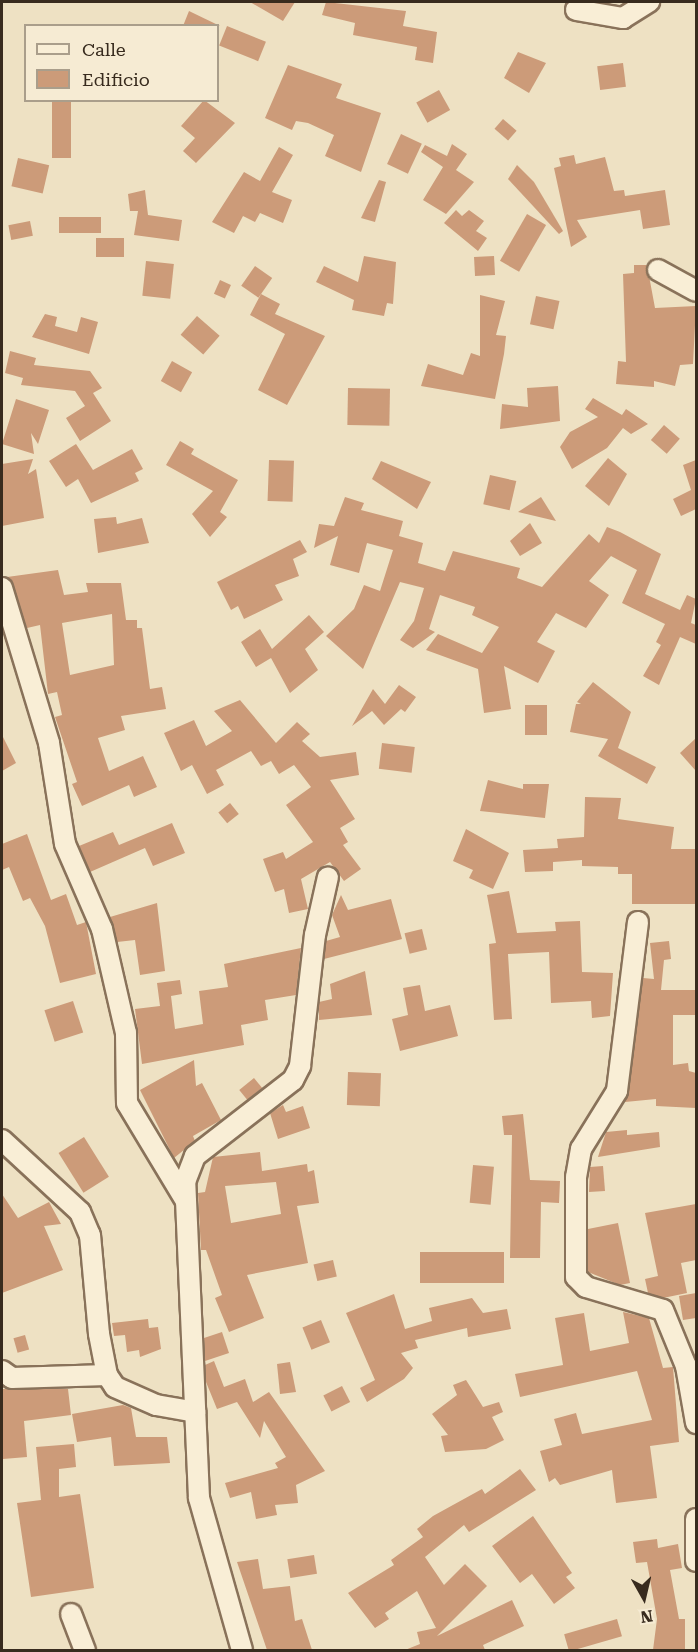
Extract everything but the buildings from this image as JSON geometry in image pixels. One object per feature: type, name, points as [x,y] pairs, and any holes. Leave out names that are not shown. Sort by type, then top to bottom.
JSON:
[{"type":"street","points":[[576,10],[622,18],[650,2]]},
{"type":"street","points":[[658,270],[696,291]]},
{"type":"street","points":[[2,588],[49,743],[67,851],[102,929],[126,1034],[128,1103],[186,1201]]},
{"type":"street","points":[[242,1650],[199,1498],[185,1182],[195,1156],[293,1080],[300,1066],[315,935],[328,877]]},
{"type":"street","points":[[638,922],[617,1092],[579,1158],[573,1235],[576,1277],[586,1287],[663,1310],[686,1366],[696,1423]]},
{"type":"street","points":[[2,1140],[80,1212],[90,1235],[95,1310],[107,1375],[115,1387],[145,1400],[195,1412]]},
{"type":"street","points":[[2,1371],[12,1378],[107,1375]]},
{"type":"street","points":[[696,1519],[696,1561]]},
{"type":"street","points":[[71,1614],[85,1650]]}]
